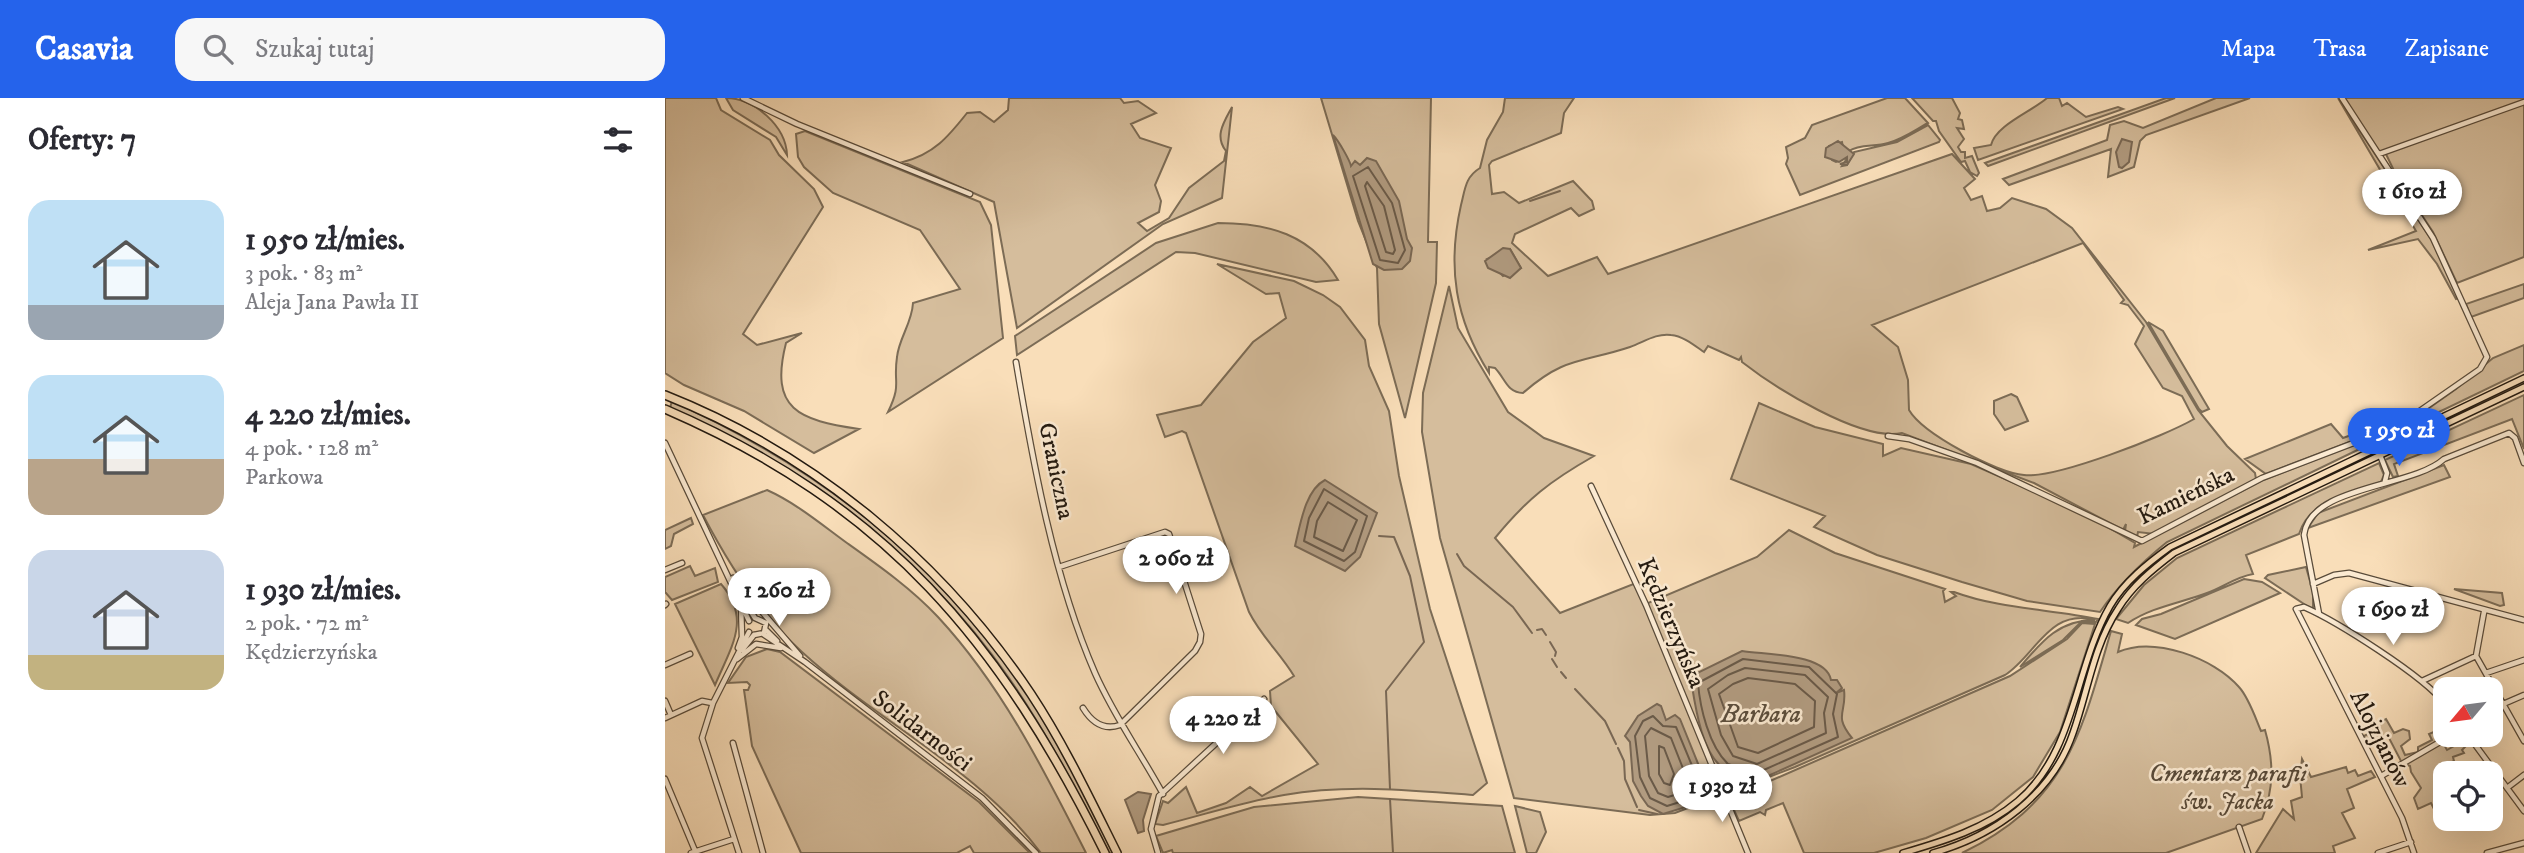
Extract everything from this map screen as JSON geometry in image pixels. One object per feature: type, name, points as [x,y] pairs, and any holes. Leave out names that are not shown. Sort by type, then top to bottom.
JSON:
[{"type":"highway","points":[[665,395],[733,426],[791,459],[822,480],[916,556],[983,628],[1049,723],[1117,853]]},
{"type":"highway","points":[[665,409],[780,467],[891,550],[936,593],[979,643],[1042,734],[1105,853]]},
{"type":"main road","points":[[1903,853],[1947,840],[1986,823],[2018,801],[2036,783],[2066,728],[2096,632],[2111,604],[2147,564],[2170,547],[2524,378]]},
{"type":"main road","points":[[1933,853],[1951,848],[2024,806],[2055,770],[2073,735],[2104,633],[2131,590],[2174,553],[2524,387]]},
{"type":"street","points":[[743,98],[797,124],[970,194]]},
{"type":"street","points":[[2342,98],[2379,154],[2524,103]]},
{"type":"street","name":"Kamieńska","points":[[1888,436],[1909,439],[1977,463],[2142,541],[2263,478],[2398,426],[2480,369],[2487,358],[2433,238],[2379,154]]},
{"type":"street","name":"Graniczna","points":[[1016,362],[1059,567],[1094,670],[1119,725],[1141,754],[1163,794]]},
{"type":"street","points":[[2433,692],[2422,681],[2319,614],[2304,536],[2309,519],[2329,503],[2385,481],[2437,466],[2444,459],[2509,433],[2515,438],[2524,463]]},
{"type":"street","points":[[2372,437],[2377,448]]},
{"type":"street","points":[[665,443],[740,595],[749,621],[751,634],[713,703],[702,738],[739,853]]},
{"type":"street","points":[[2380,455],[2387,473],[2385,481]]},
{"type":"street","name":"Kędzierzyńska","points":[[1591,486],[1646,604],[1748,853]]},
{"type":"street","points":[[1059,567],[1165,532],[1169,534],[1201,634],[1200,642],[1119,725],[1109,727],[1091,721],[1083,708]]},
{"type":"street","points":[[665,570],[682,563]]},
{"type":"street","points":[[726,569],[805,662]]},
{"type":"street","points":[[2313,584],[2334,575],[2349,573],[2524,620]]},
{"type":"street","points":[[732,665],[742,636],[740,595]]},
{"type":"street","name":"Solidarności","points":[[740,595],[755,618],[764,621],[764,632],[982,798],[1035,853]]},
{"type":"street","name":"Alojzjanów","points":[[2319,614],[2300,606],[2295,610],[2402,818],[2414,853]]},
{"type":"street","points":[[2484,611],[2476,656],[2488,677]]},
{"type":"street","points":[[749,621],[755,618]]},
{"type":"street","points":[[751,634],[764,632]]},
{"type":"street","points":[[732,665],[743,652],[756,644],[773,644],[796,655]]},
{"type":"street","points":[[665,665],[690,654]]},
{"type":"street","points":[[2422,681],[2476,656]]},
{"type":"street","points":[[2486,673],[2524,660]]},
{"type":"street","points":[[2524,695],[2503,703],[2522,733],[2524,741]]},
{"type":"street","points":[[1158,853],[1153,844],[1151,821],[1163,794],[1264,699]]},
{"type":"street","points":[[665,701],[671,715]]},
{"type":"street","points":[[665,718],[702,701],[713,703]]},
{"type":"street","points":[[733,743],[763,853]]},
{"type":"street","points":[[2383,775],[2433,746]]},
{"type":"street","points":[[2477,747],[2524,811]]},
{"type":"street","points":[[2507,788],[2524,775]]},
{"type":"street","points":[[665,779],[694,852],[734,839]]},
{"type":"street","points":[[2239,827],[2248,853]]},
{"type":"street","points":[[2378,853],[2411,842]]},
{"type":"street","points":[[2487,853],[2524,843]]},
{"type":"green space","points":[[665,98],[716,98],[721,110],[770,140],[779,155],[814,189],[823,207],[743,334],[757,345],[802,333],[786,343],[782,383],[786,397],[794,408],[805,416],[859,429],[814,453],[744,411],[684,385],[665,373]]},
{"type":"green space","points":[[726,98],[747,103],[767,116],[781,134],[787,155],[776,137],[733,110]]},
{"type":"green space","points":[[1009,98],[1120,98],[1124,103],[1138,101],[1156,113],[1131,124],[1140,138],[1171,148],[1155,185],[1161,201],[1159,212],[1138,223],[1147,231],[1169,218],[1189,188],[1224,161],[1226,151],[1222,145],[1221,134],[1232,107],[1222,198],[1163,224],[1017,328],[994,202],[903,162],[914,159],[939,144],[967,113],[980,112],[994,122],[1008,110]]},
{"type":"green space","points":[[1321,98],[1431,98],[1428,242],[1437,242],[1436,283],[1405,418],[1379,324],[1377,268],[1358,221]]},
{"type":"green space","points":[[1505,98],[1574,98],[1564,113],[1561,133],[1492,161],[1489,165],[1492,194],[1504,192],[1519,203],[1573,181],[1592,201],[1594,209],[1579,216],[1571,208],[1515,234],[1512,243],[1548,276],[1597,257],[1608,274],[1952,154],[1975,179],[1964,188],[1971,200],[1982,196],[1987,211],[2000,208],[2012,198],[2046,209],[2072,228],[2146,322],[2198,410],[2227,446],[2255,473],[2256,479],[2155,534],[2138,532],[2137,537],[2125,531],[2126,524],[2123,530],[2034,483],[1902,433],[1885,434],[1842,421],[1775,385],[1742,362],[1741,357],[1739,360],[1708,346],[1704,352],[1684,339],[1671,335],[1655,337],[1630,347],[1574,362],[1551,372],[1523,393],[1513,390],[1495,368],[1489,367],[1489,373],[1477,353],[1462,312],[1455,271],[1457,228],[1465,189],[1471,175],[1480,168],[1487,140],[1503,112]],"holes":[[[2083,243],[2124,300],[2121,303],[2128,305],[2144,326],[2135,344],[2163,388],[2182,396],[2194,419],[2136,445],[2084,464],[2024,475],[1979,460],[1944,441],[1917,420],[1909,410],[1908,380],[1898,347],[1872,325]],[[1510,249],[1521,268],[1503,276],[1487,259]]]},
{"type":"green space","points":[[1887,98],[1905,98],[1928,123],[1899,139],[1883,144],[1857,147],[1849,151],[1843,147],[1842,142],[1829,146],[1832,160],[1836,162],[1848,157],[1842,166],[1847,165],[1854,152],[1897,142],[1928,125],[1939,142],[1800,195],[1786,164],[1786,147],[1805,138],[1812,125]]},
{"type":"green space","points":[[1912,98],[1952,98],[1964,129],[1957,128],[1964,139],[1958,147],[1961,152],[1965,152],[1965,158],[1972,156],[1979,173],[1977,176],[1970,172],[1965,161],[1961,162],[1939,131],[1936,121]]},
{"type":"green space","points":[[2047,98],[2059,98],[2062,106],[2067,103],[2086,117],[2118,107],[2123,109],[1978,160],[1974,148],[1991,145],[2007,125]]},
{"type":"green space","points":[[2166,98],[2175,98],[1988,166],[1985,163]]},
{"type":"green space","points":[[2216,98],[2250,98],[2146,135],[2140,141],[2134,167],[2108,177],[2111,149],[2009,185],[2003,179],[2107,140],[2110,125],[2124,121],[2143,128]]},
{"type":"green space","points":[[2338,98],[2431,239],[2459,298],[2456,299],[2437,264],[2418,239],[2368,250],[2416,231]]},
{"type":"green space","points":[[2343,98],[2524,98],[2524,257],[2457,283],[2433,232],[2398,179],[2385,152],[2379,154]]},
{"type":"green space","points":[[805,131],[980,202],[991,225],[1003,338],[888,412],[896,389],[898,350],[913,303],[960,289],[920,230],[833,193],[804,167],[798,157],[796,134]]},
{"type":"green space","points":[[1218,223],[1254,225],[1287,234],[1315,252],[1338,280],[1316,282],[1195,253],[1176,252],[1017,355],[1015,336],[1156,243]]},
{"type":"green space","points":[[1217,264],[1294,281],[1323,295],[1340,307],[1365,340],[1369,366],[1389,411],[1399,476],[1430,609],[1487,783],[1473,795],[1379,789],[1307,792],[1253,801],[1163,825],[1155,824],[1163,801],[1168,803],[1186,787],[1197,813],[1226,803],[1250,787],[1262,796],[1318,764],[1271,706],[1270,691],[1294,676],[1249,612],[1186,433],[1182,431],[1165,437],[1157,415],[1201,405],[1253,342],[1286,318],[1279,293],[1266,294]]},
{"type":"green space","points":[[2524,284],[2524,298],[2471,317],[2466,304]]},
{"type":"green space","points":[[1449,286],[1458,328],[1508,412],[1544,438],[1594,456],[1540,492],[1495,538],[1560,613],[1636,583],[1646,604],[1757,557],[1789,530],[1835,553],[1945,589],[1945,602],[1956,596],[1951,592],[1954,592],[2007,605],[2098,619],[2096,622],[2082,621],[2095,620],[2079,618],[2066,620],[2044,636],[2016,667],[2005,675],[1795,767],[1675,813],[1650,815],[1514,798],[1440,538],[1422,432],[1423,393]]},
{"type":"green space","points":[[2148,322],[2163,331],[2209,409],[2202,412],[2199,409]]},
{"type":"green space","points":[[2524,345],[2524,371],[2379,441],[2378,437],[2402,427],[2456,389],[2493,358]]},
{"type":"green space","points":[[2011,394],[2017,397],[2028,421],[2005,430],[1994,414],[1994,401]]},
{"type":"green space","points":[[2524,395],[2524,449],[2512,419],[2394,464],[2398,476],[2393,477],[2385,460]]},
{"type":"green space","points":[[672,401],[782,459],[880,529],[924,569],[966,613],[1040,713],[1069,764],[1113,853],[1108,853],[1074,786],[1009,678],[976,634],[939,593],[900,555],[814,488],[768,458],[670,408]]},
{"type":"green space","points":[[1759,403],[1815,427],[1883,444],[1883,456],[1901,448],[1971,464],[2087,515],[2135,543],[2134,547],[2263,480],[2356,444],[2372,443],[2167,542],[2131,574],[2100,612],[2027,601],[1877,555],[1814,527],[1825,516],[1731,479]]},
{"type":"green space","points":[[2409,414],[2397,424],[2266,474],[2245,459],[2331,424],[2343,438]]},
{"type":"green space","points":[[2379,463],[2384,475],[2381,482],[2332,499],[2312,513],[2299,534],[2246,555],[2253,574],[2207,593],[2156,609],[2128,623],[2116,619],[2144,585],[2177,558]]},
{"type":"green space","points":[[2444,465],[2450,477],[2308,528],[2318,513]]},
{"type":"green space","points":[[767,490],[798,507],[883,569],[938,617],[1002,700],[1038,760],[1086,853],[1041,853],[1016,823],[988,796],[832,677],[802,652],[773,622],[735,570],[703,515]]},
{"type":"green space","points":[[691,518],[693,524],[674,534],[671,546],[665,549],[665,530]]},
{"type":"green space","points":[[690,566],[695,576],[715,568],[718,582],[672,600],[665,592],[665,577]]},
{"type":"green space","points":[[2306,567],[2313,592],[2313,610],[2265,578],[2268,575]]},
{"type":"green space","points":[[2244,579],[2262,582],[2280,593],[2175,639],[2136,625],[2142,619],[2161,614]]},
{"type":"green space","points":[[721,584],[730,597],[737,621],[732,646],[715,685],[675,604]]},
{"type":"green space","points":[[2454,589],[2502,593],[2504,605],[2500,606]]},
{"type":"green space","points":[[2082,621],[2063,640],[2020,667],[2052,634]]},
{"type":"green space","points":[[2082,623],[2095,624],[2060,732],[2033,777],[1992,810],[1926,838],[1874,853],[1804,853],[1783,803],[1766,810],[1765,815],[1760,812],[1739,821],[1729,799],[2010,676],[2067,639]]},
{"type":"green space","name":"Cmentarz parafii św. Jacka","points":[[2111,631],[2122,634],[2118,652],[2149,647],[2183,653],[2215,667],[2243,691],[2261,731],[2265,730],[2270,753],[2271,786],[2262,819],[2166,853],[1962,853],[1997,833],[2025,811],[2047,788],[2065,762],[2090,702]]},
{"type":"green space","points":[[767,649],[780,652],[979,802],[1030,853],[974,853],[970,846],[957,853],[801,853],[752,746],[744,690],[748,690],[750,685],[747,682],[728,683],[746,657]]},
{"type":"green space","points":[[2386,719],[2394,733],[2403,729],[2409,731],[2410,739],[2401,746],[2405,755],[2418,752],[2418,747],[2432,740],[2429,734],[2433,732],[2433,747],[2445,747],[2447,750],[2465,747],[2462,750],[2464,753],[2453,757],[2454,761],[2433,761],[2433,807],[2431,803],[2418,809],[2414,798],[2421,788],[2410,766],[2402,763],[2388,736],[2369,746],[2364,736],[2370,733],[2373,726]]},
{"type":"green space","points":[[2302,759],[2311,777],[2346,767],[2348,773],[2355,770],[2358,776],[2371,771],[2375,777],[2347,789],[2354,808],[2342,813],[2355,838],[2333,846],[2335,853],[2256,853],[2283,809],[2294,819],[2291,801],[2302,797]]},
{"type":"green space","points":[[1358,797],[1502,806],[1515,853],[1173,853],[1172,850],[1163,853],[1156,836],[1254,807]]},
{"type":"green space","points":[[1515,806],[1540,812],[1546,832],[1536,853],[1527,853]]},
{"type":"water","points":[[1333,135],[1351,166],[1355,161],[1360,165],[1367,158],[1376,161],[1399,201],[1407,239],[1412,248],[1410,261],[1402,269],[1384,270],[1373,264]]},
{"type":"water","points":[[2122,139],[2132,142],[2129,162],[2122,168],[2119,167],[2116,152]]},
{"type":"water","points":[[1838,141],[1854,154],[1847,165],[1840,164],[1847,162],[1847,157],[1839,162],[1825,157],[1826,148]]},
{"type":"water","points":[[1503,248],[1510,249],[1521,268],[1510,278],[1488,268],[1485,261]]},
{"type":"water","points":[[1325,480],[1377,513],[1360,557],[1345,571],[1295,546],[1308,500]]},
{"type":"water","name":"Barbara","points":[[1742,651],[1807,660],[1827,671],[1831,680],[1837,680],[1842,688],[1836,693],[1844,690],[1842,719],[1852,738],[1759,780],[1751,780],[1723,768],[1715,761],[1704,739],[1691,676]]},
{"type":"water","points":[[1657,704],[1661,706],[1666,720],[1675,715],[1680,719],[1699,766],[1699,791],[1712,799],[1663,814],[1648,806],[1633,781],[1630,742],[1625,736],[1638,716]]},
{"type":"water","points":[[1138,792],[1151,794],[1143,820],[1144,831],[1138,833],[1125,800]]},
{"type":"waterway","points":[[1530,201],[1560,191]]},
{"type":"waterway","points":[[1379,536],[1394,537],[1410,576],[1424,642],[1386,691],[1390,789]]},
{"type":"waterway","points":[[1457,554],[1464,566],[1513,607],[1532,633]]},
{"type":"waterway","points":[[1537,630],[1542,629],[1546,635]]},
{"type":"waterway","points":[[1550,642],[1556,652],[1555,656]]},
{"type":"waterway","points":[[1552,659],[1557,667]]},
{"type":"waterway","points":[[1561,672],[1566,678]]},
{"type":"waterway","points":[[1575,689],[1605,721],[1616,744]]},
{"type":"waterway","points":[[1618,748],[1624,761],[1625,779],[1637,807]]},
{"type":"waterway","points":[[1390,799],[1393,853]]},
{"type":"waterway","points":[[1639,810],[1657,814]]}]
